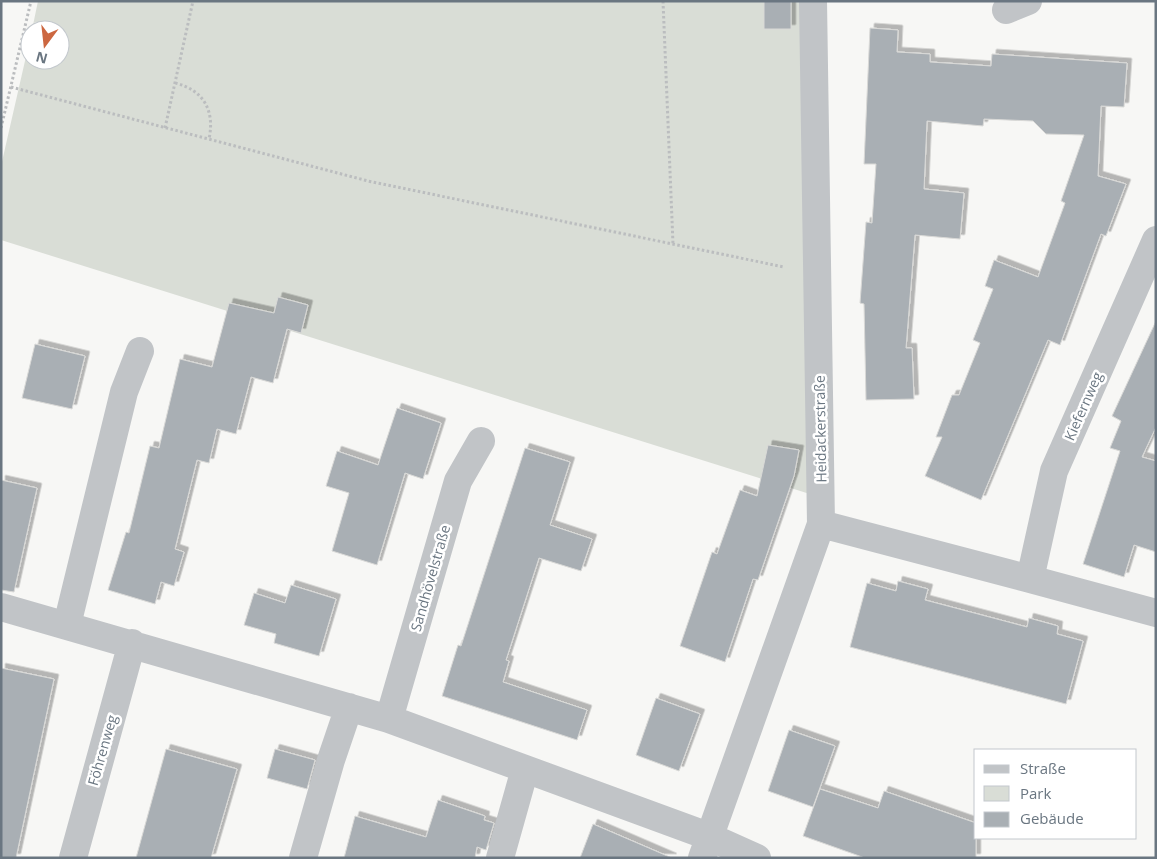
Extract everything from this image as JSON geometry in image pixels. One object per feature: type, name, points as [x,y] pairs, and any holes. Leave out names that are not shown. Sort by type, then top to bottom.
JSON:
[{"type":"street","name":"Heidackerstraße","points":[[704,847],[821,524],[812,1]]},
{"type":"street","name":"Kiefernweg","points":[[1030,579],[1054,471],[1156,240]]},
{"type":"street","points":[[67,625],[124,392],[140,351]]},
{"type":"street","name":"Sandhövelstraße","points":[[389,718],[458,481],[482,441]]},
{"type":"street","points":[[821,524],[1156,613]]},
{"type":"street","points":[[1,607],[389,718],[525,769],[704,847],[757,858]]},
{"type":"street","name":"Föhrenweg","points":[[73,858],[132,643]]},
{"type":"street","points":[[303,858],[331,760],[349,707]]},
{"type":"street","points":[[500,858],[525,769]]},
{"type":"path","points":[[1,128],[30,1]]},
{"type":"path","points":[[165,128],[193,1]]},
{"type":"path","points":[[663,1],[673,244]]},
{"type":"path","points":[[174,83],[188,86],[206,102],[212,123],[209,139]]},
{"type":"path","points":[[11,87],[368,181],[817,274]]},
{"type":"green space","points":[[38,1],[805,1],[813,495],[1,240],[1,166],[23,70],[70,70],[70,20],[34,20]]},
{"type":"building","points":[[764,1],[791,1],[791,29],[764,29]]},
{"type":"building","points":[[870,28],[898,30],[897,52],[930,54],[930,62],[991,66],[992,54],[1127,63],[1124,107],[1101,106],[1098,176],[1126,184],[1106,236],[1101,234],[1060,345],[1048,340],[981,500],[925,476],[942,437],[936,437],[952,395],[959,395],[980,343],[973,340],[993,289],[985,286],[994,260],[1038,277],[1065,203],[1061,201],[1084,135],[1046,134],[1033,121],[984,119],[983,126],[927,121],[924,189],[964,193],[960,239],[915,235],[906,348],[912,348],[914,399],[866,400],[864,304],[860,303],[866,222],[872,223],[876,164],[864,164]]},
{"type":"building","points":[[278,297],[308,305],[301,333],[287,329],[273,383],[251,377],[236,434],[217,429],[209,463],[197,460],[175,549],[184,552],[174,586],[161,582],[155,604],[108,590],[126,532],[129,533],[150,446],[159,448],[180,359],[212,367],[229,303],[274,313]]},
{"type":"building","points":[[1156,321],[1156,427],[1142,457],[1156,461],[1156,552],[1134,545],[1124,577],[1083,564],[1120,451],[1110,448],[1121,421],[1112,416]]},
{"type":"building","points":[[35,344],[85,356],[72,409],[22,398]]},
{"type":"building","points":[[397,408],[441,423],[423,479],[405,473],[377,565],[332,551],[349,493],[326,486],[337,451],[378,465]]},
{"type":"building","points":[[768,445],[799,450],[794,476],[758,580],[753,579],[725,662],[680,646],[712,552],[717,554],[740,490],[757,496]]},
{"type":"building","points":[[525,448],[570,462],[550,525],[592,539],[581,571],[539,558],[506,660],[509,661],[503,682],[587,710],[577,740],[442,696],[458,645],[461,646]]},
{"type":"building","points":[[1,480],[37,488],[14,592],[1,590]]},
{"type":"building","points":[[898,581],[928,589],[925,600],[1027,627],[1029,618],[1058,626],[1057,634],[1083,641],[1066,704],[850,647],[867,583],[896,591]]},
{"type":"building","points":[[291,585],[336,599],[319,656],[274,643],[276,634],[244,625],[254,593],[285,603]]},
{"type":"building","points":[[1,668],[54,679],[16,858],[1,858]]},
{"type":"building","points":[[656,698],[700,714],[679,771],[636,755]]},
{"type":"building","points":[[789,730],[835,746],[813,807],[768,791]]},
{"type":"building","points":[[166,749],[237,769],[211,858],[136,858]]},
{"type":"building","points":[[275,749],[315,760],[307,789],[267,778]]},
{"type":"building","points":[[820,789],[878,808],[884,791],[974,822],[976,858],[865,858],[803,836]]},
{"type":"building","points":[[438,800],[485,816],[484,820],[494,823],[486,850],[477,847],[475,858],[344,858],[355,816],[426,837]]},
{"type":"building","points":[[593,824],[672,858],[580,858]]}]
